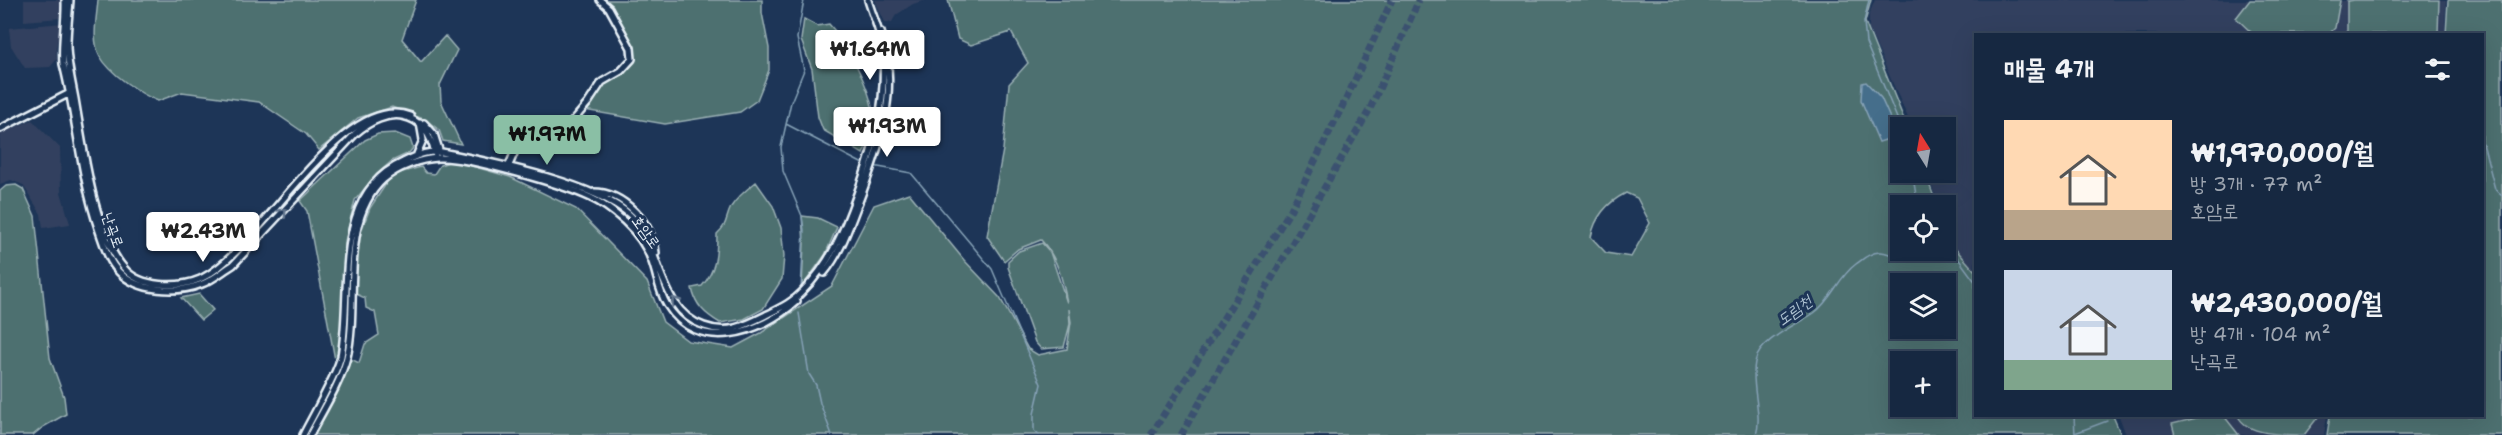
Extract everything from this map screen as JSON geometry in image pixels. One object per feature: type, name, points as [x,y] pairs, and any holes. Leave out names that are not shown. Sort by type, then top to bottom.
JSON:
[{"type":"main road","name":"난곡로","points":[[67,0],[61,45],[87,192],[106,250],[113,264],[128,279],[140,285],[181,289],[204,284],[233,264],[348,141],[367,124],[394,116],[419,122]]},
{"type":"main road","name":"난곡로","points":[[67,0],[67,56],[92,192],[111,250],[124,269],[132,276],[174,285],[182,285],[202,278],[233,254],[309,171],[348,131],[363,120],[382,113],[400,111],[420,119],[430,127],[438,155]]},
{"type":"main road","points":[[600,0],[609,8],[631,48],[632,59],[602,82],[588,103],[550,148],[525,142],[518,144],[507,170],[594,192],[602,192],[634,208],[652,236],[668,292],[683,313],[692,320],[719,330],[742,327],[789,303],[801,294],[827,263],[845,229],[875,144],[881,113],[883,51],[869,0]]},
{"type":"main road","name":"호암로","points":[[310,435],[347,359],[353,311],[354,244],[368,202],[383,181],[392,174],[416,162],[438,155],[507,170],[592,198],[624,221],[634,232],[652,260],[667,306],[688,327],[714,335],[729,336],[743,332],[791,306],[830,266],[840,248],[880,145],[888,87],[887,49],[869,0]]},
{"type":"main road","points":[[0,129],[68,94]]},
{"type":"main road","points":[[303,435],[340,359],[348,296],[350,234],[362,198],[390,168],[416,156],[438,155],[430,134],[419,122]]},
{"type":"main road","points":[[416,156],[423,140],[419,122]]},
{"type":"main road","points":[[594,192],[629,214],[646,236],[657,258]]},
{"type":"main road","points":[[624,221],[634,208]]},
{"type":"shaded area","points":[[24,0],[60,0],[61,18],[24,21]]},
{"type":"shaded area","points":[[875,0],[926,0],[913,4],[896,15],[892,22],[885,23]]},
{"type":"shaded area","points":[[1875,0],[2446,0],[2445,33],[1974,33],[1974,270],[1956,248],[1956,195],[1935,195],[1930,183],[1956,183],[1956,117],[1908,117],[1869,29],[1869,14]]},
{"type":"shaded area","points":[[63,23],[56,47],[57,59],[50,67],[25,68],[11,46],[9,28]]},
{"type":"shaded area","points":[[1866,82],[1881,98],[1890,118],[1890,139],[1879,142],[1861,100],[1862,83]]},
{"type":"shaded area","points":[[32,120],[60,148],[61,192],[70,224],[43,228],[41,214],[23,185],[11,180],[0,184],[0,134]]},
{"type":"shaded area","points":[[2119,417],[2327,417],[2324,435],[2126,435]]},
{"type":"green space","points":[[98,0],[416,0],[402,39],[421,62],[445,36],[457,50],[440,85],[441,101],[461,144],[443,141],[439,130],[426,120],[392,107],[358,118],[319,150],[306,134],[259,102],[182,92],[158,101],[126,82],[104,63],[97,50],[95,36]]},
{"type":"green space","points":[[602,0],[762,0],[762,13],[769,48],[769,70],[757,100],[740,112],[665,124],[584,110],[602,82],[628,64],[632,53]]},
{"type":"green space","points":[[948,0],[1871,0],[1865,22],[1903,117],[1890,117],[1890,183],[1929,183],[1933,195],[1890,195],[1890,261],[1956,261],[1956,250],[1974,270],[1974,417],[2113,417],[2121,435],[315,435],[351,359],[359,363],[365,344],[379,335],[375,312],[366,308],[365,298],[356,294],[357,242],[370,208],[392,175],[421,167],[426,173],[434,174],[440,165],[452,161],[510,177],[576,209],[647,282],[663,322],[688,341],[733,348],[761,333],[832,286],[874,205],[909,193],[964,260],[1000,298],[1028,349],[1038,355],[1067,349],[1071,322],[1069,309],[1070,324],[1064,347],[1041,349],[1035,342],[1008,267],[1008,261],[1019,251],[1042,243],[1050,252],[1047,247],[1041,240],[1018,249],[1004,261],[987,236],[1003,150],[1009,84],[1028,63],[1011,32],[971,45],[958,39]],"holes":[[[1626,193],[1637,198],[1650,223],[1631,257],[1606,253],[1591,237],[1603,211]],[[1050,253],[1064,286],[1067,303]]]},
{"type":"green space","points":[[2250,0],[2340,0],[2335,28],[2330,33],[2252,33],[2236,18]]},
{"type":"green space","points":[[2439,0],[2438,33],[2347,33],[2347,1]]},
{"type":"green space","points":[[2448,0],[2502,0],[2502,435],[2327,435],[2330,417],[2484,417],[2484,33],[2446,33]]},
{"type":"green space","points":[[804,19],[817,26],[829,24],[843,42],[862,78],[873,113],[871,134],[863,154],[823,130],[818,117],[812,69],[801,40]]},
{"type":"green space","points":[[395,133],[410,139],[413,148],[377,174],[355,200],[345,241],[343,310],[336,365],[307,211],[300,201],[365,140],[378,134]]},
{"type":"green space","points":[[756,182],[773,206],[781,228],[784,256],[782,279],[763,309],[744,319],[720,323],[702,308],[692,288],[702,286],[713,268],[717,234],[725,224],[731,207]]},
{"type":"green space","points":[[16,185],[23,189],[35,216],[50,358],[64,397],[66,414],[33,435],[0,435],[0,191],[6,186]]},
{"type":"green space","points":[[802,216],[818,218],[837,227],[825,255],[802,287],[804,244]]},
{"type":"green space","points":[[199,294],[213,310],[201,320],[181,298]]},
{"type":"green space","points":[[2201,417],[2225,417],[2239,435],[2175,435],[2172,424]]},
{"type":"green space","points":[[2239,417],[2318,417],[2304,435],[2266,433],[2249,427]]},
{"type":"waterway","points":[[801,290],[804,230],[802,216],[783,171],[781,147],[791,102],[804,70],[797,38],[804,0]]},
{"type":"waterway","name":"도림천","points":[[1869,0],[1864,22],[1866,43],[1896,117]]},
{"type":"waterway","points":[[786,124],[865,165]]},
{"type":"waterway","points":[[2484,147],[2495,189],[2502,195]]},
{"type":"waterway","points":[[873,166],[911,173],[992,269],[1041,384],[1034,414],[1034,431],[1039,435]]},
{"type":"waterway","name":"도림천","points":[[1914,183],[1916,195]]},
{"type":"waterway","name":"도림천","points":[[1756,435],[1758,418],[1754,371],[1758,354],[1780,333],[1820,308],[1844,275],[1864,258],[1873,253],[1890,254]]},
{"type":"waterway","name":"도림천","points":[[1956,256],[1974,280]]},
{"type":"waterway","points":[[799,313],[809,374],[816,385],[832,435]]},
{"type":"waterway","name":"도림천","points":[[2074,417],[2075,435]]},
{"type":"waterway","points":[[2075,433],[2107,421]]},
{"type":"tunnel","points":[[1151,435],[1290,211],[1392,0]]},
{"type":"tunnel","points":[[1181,435],[1370,109],[1419,0]]}]
